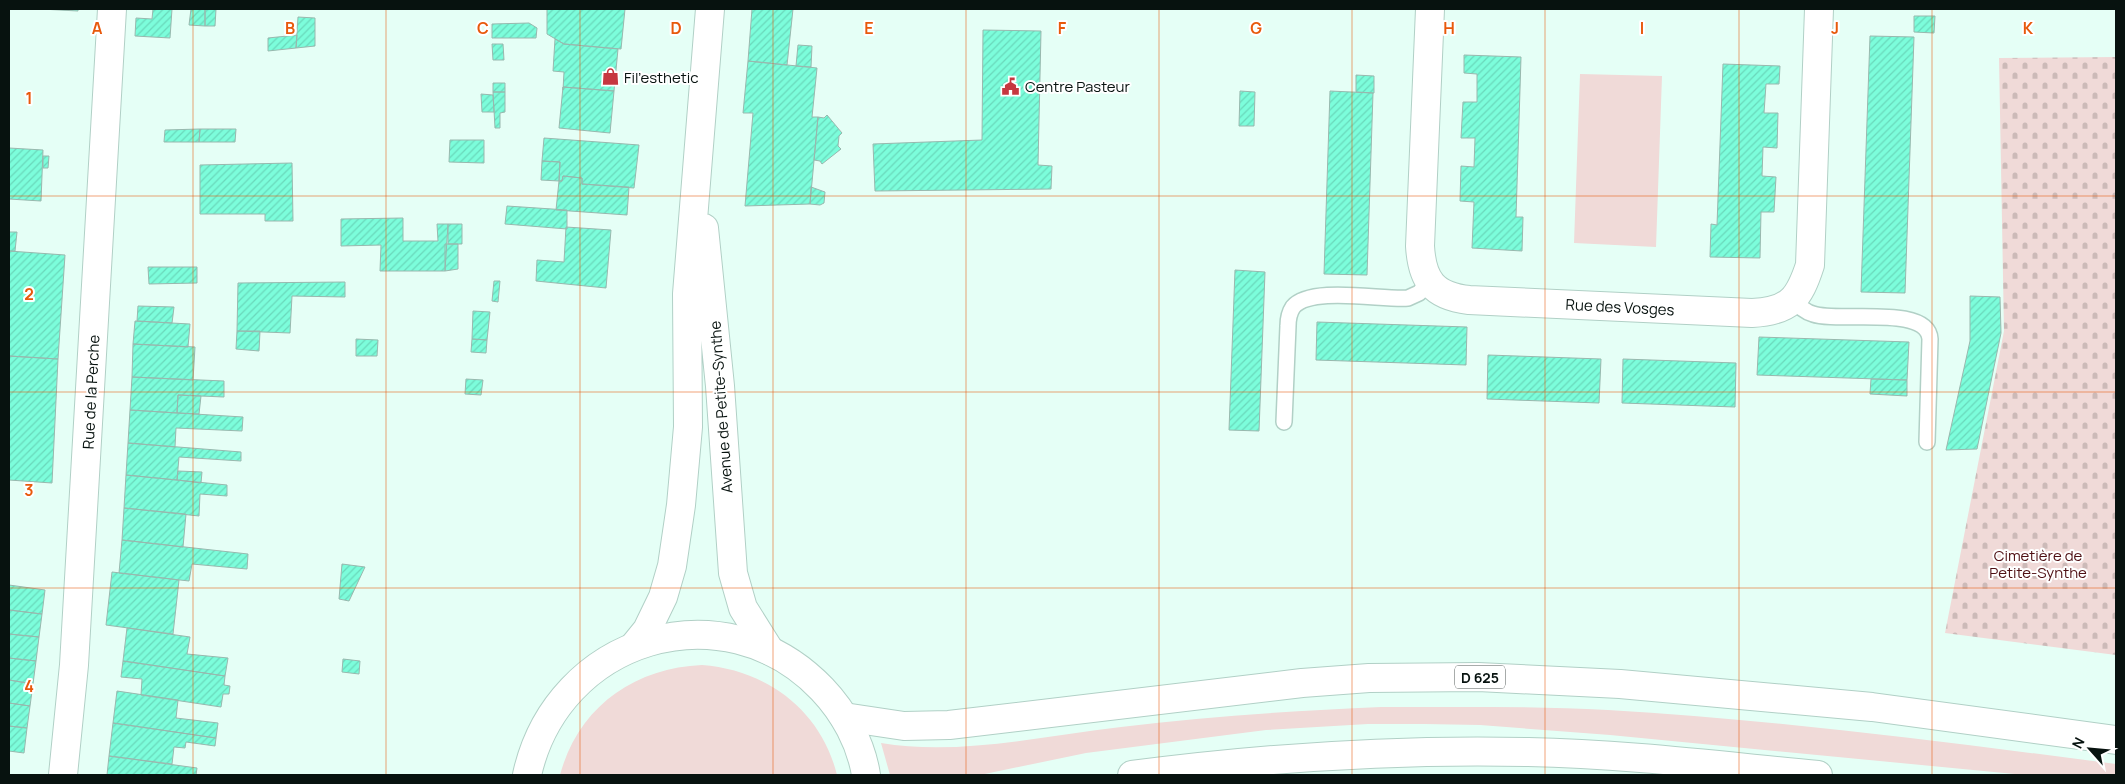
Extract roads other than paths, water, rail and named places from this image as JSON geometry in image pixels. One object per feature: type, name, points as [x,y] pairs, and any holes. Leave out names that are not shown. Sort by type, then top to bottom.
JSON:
[{"type":"main road","name":"Rue de la Perche","points":[[63,775],[79,590],[112,9]]},
{"type":"main road","name":"Avenue de Petite-Synthe","points":[[634,646],[647,630],[664,597],[672,566],[681,505],[688,427],[687,294],[710,9]]},
{"type":"main road","points":[[1429,282],[1420,259],[1420,246],[1430,9]]},
{"type":"main road","points":[[1794,301],[1810,265],[1818,9]]},
{"type":"main road","name":"Avenue de Petite-Synthe","points":[[698,154],[699,193],[713,304],[720,386],[733,573],[743,608],[770,651]]},
{"type":"main road","name":"Rue des Vosges","points":[[1429,282],[1438,291],[1468,300],[1752,313],[1774,311],[1794,301]]},
{"type":"main road","points":[[526,772],[546,724],[572,688],[596,667],[634,646],[676,636],[702,635],[739,640],[770,651],[806,674],[830,697],[844,717],[857,743],[866,775]]},
{"type":"main road","name":"D 625","points":[[844,717],[883,725],[941,725],[1302,683],[1368,678],[1478,677],[1637,685],[1872,707],[2116,740]]},
{"type":"main road","points":[[1132,775],[1298,758],[1377,753],[1484,752],[1598,755],[1818,775]]},
{"type":"lane","points":[[1284,422],[1288,326],[1289,317],[1294,306],[1312,297],[1324,296],[1408,298],[1420,293],[1429,282]]},
{"type":"lane","points":[[1794,301],[1805,310],[1819,316],[1905,319],[1926,327],[1930,332],[1927,442]]},
{"type":"place","name":"Fil'esthetic","points":[[610,77]]},
{"type":"place","name":"Centre Pasteur","points":[[1011,86]]},
{"type":"park label","name":"Cimetière de Petite-Synthe","points":[[2038,564]]}]
